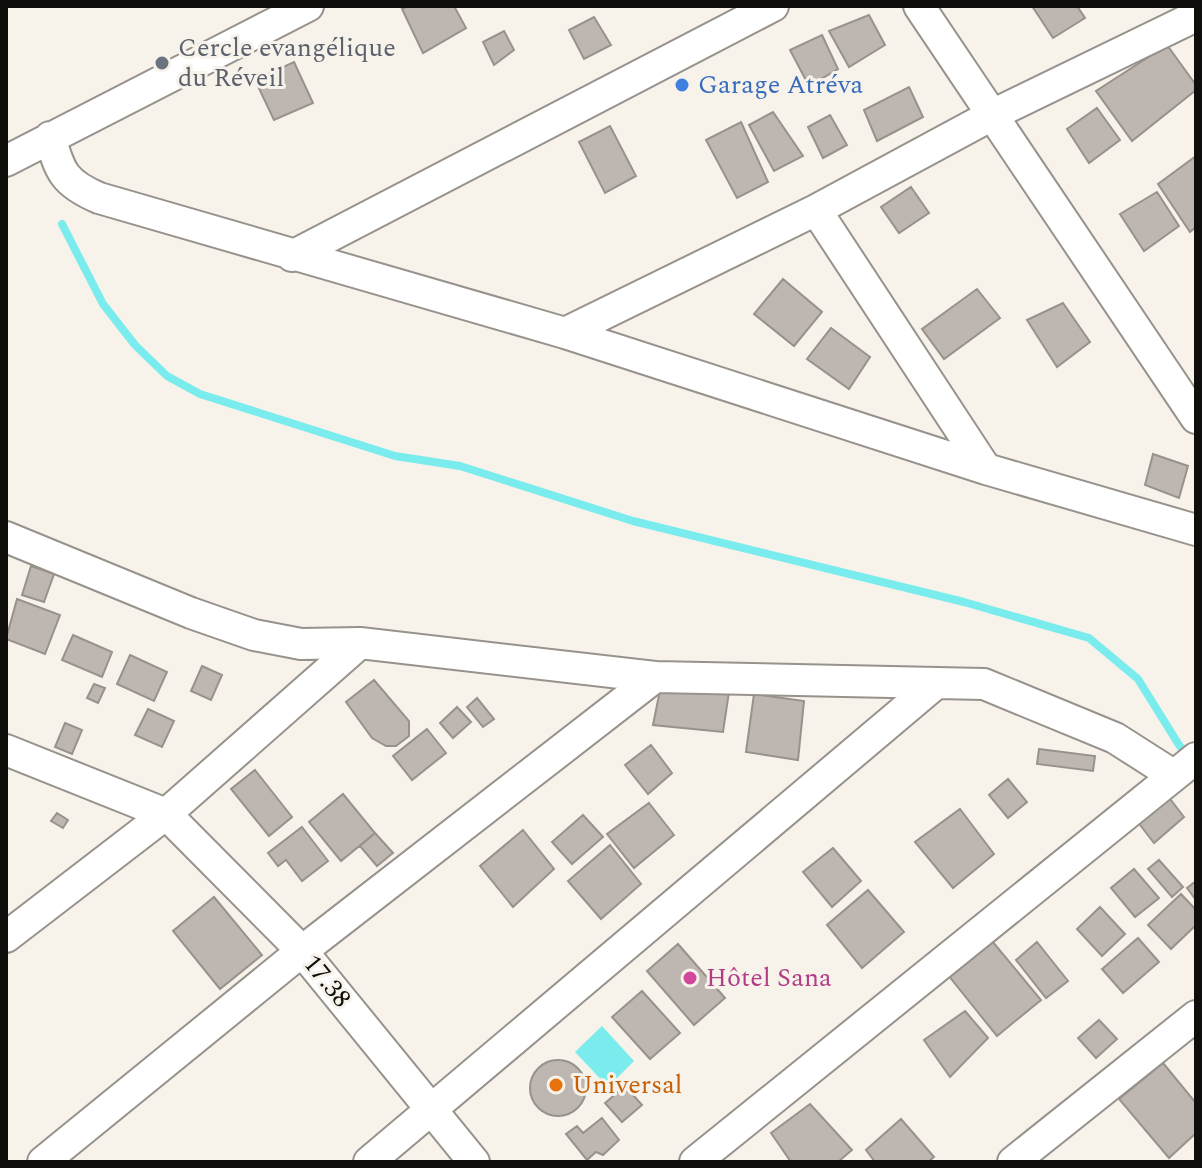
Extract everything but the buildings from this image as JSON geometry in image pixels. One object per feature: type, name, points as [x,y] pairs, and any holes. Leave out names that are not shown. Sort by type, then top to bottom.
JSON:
[{"type":"street","points":[[6,161],[308,6]]},
{"type":"street","points":[[292,256],[773,6]]},
{"type":"street","points":[[919,6],[1196,418]]},
{"type":"street","points":[[565,333],[816,210],[992,115],[1196,16]]},
{"type":"street","points":[[50,137],[60,171],[83,191],[292,256],[565,333],[986,469],[1196,530]]},
{"type":"street","points":[[816,210],[986,469]]},
{"type":"street","points":[[6,537],[254,635],[301,644],[360,643],[655,677],[984,684],[1182,769],[695,1162]]},
{"type":"street","points":[[6,937],[166,814],[360,643]]},
{"type":"street","points":[[43,1162],[302,951],[655,677]]},
{"type":"street","points":[[369,1162],[934,685]]},
{"type":"street","points":[[6,750],[166,814]]},
{"type":"street","name":"17.38","points":[[166,814],[302,951],[474,1162]]},
{"type":"street","points":[[1013,1162],[1196,1016]]},
{"type":"water","points":[[602,1026],[634,1061],[608,1087],[575,1052]]},
{"type":"waterway","points":[[62,224],[103,304],[135,345],[167,376],[200,394],[395,456],[460,466],[633,521],[964,602],[1089,638],[1138,679],[1189,756]]},
{"type":"place","name":"Cercle evangélique du Réveil","points":[[162,63]]},
{"type":"place","name":"Garage Atréva","points":[[682,85]]},
{"type":"place","name":"Hôtel Sana","points":[[690,978]]},
{"type":"place","name":"Universal","points":[[556,1085]]}]
